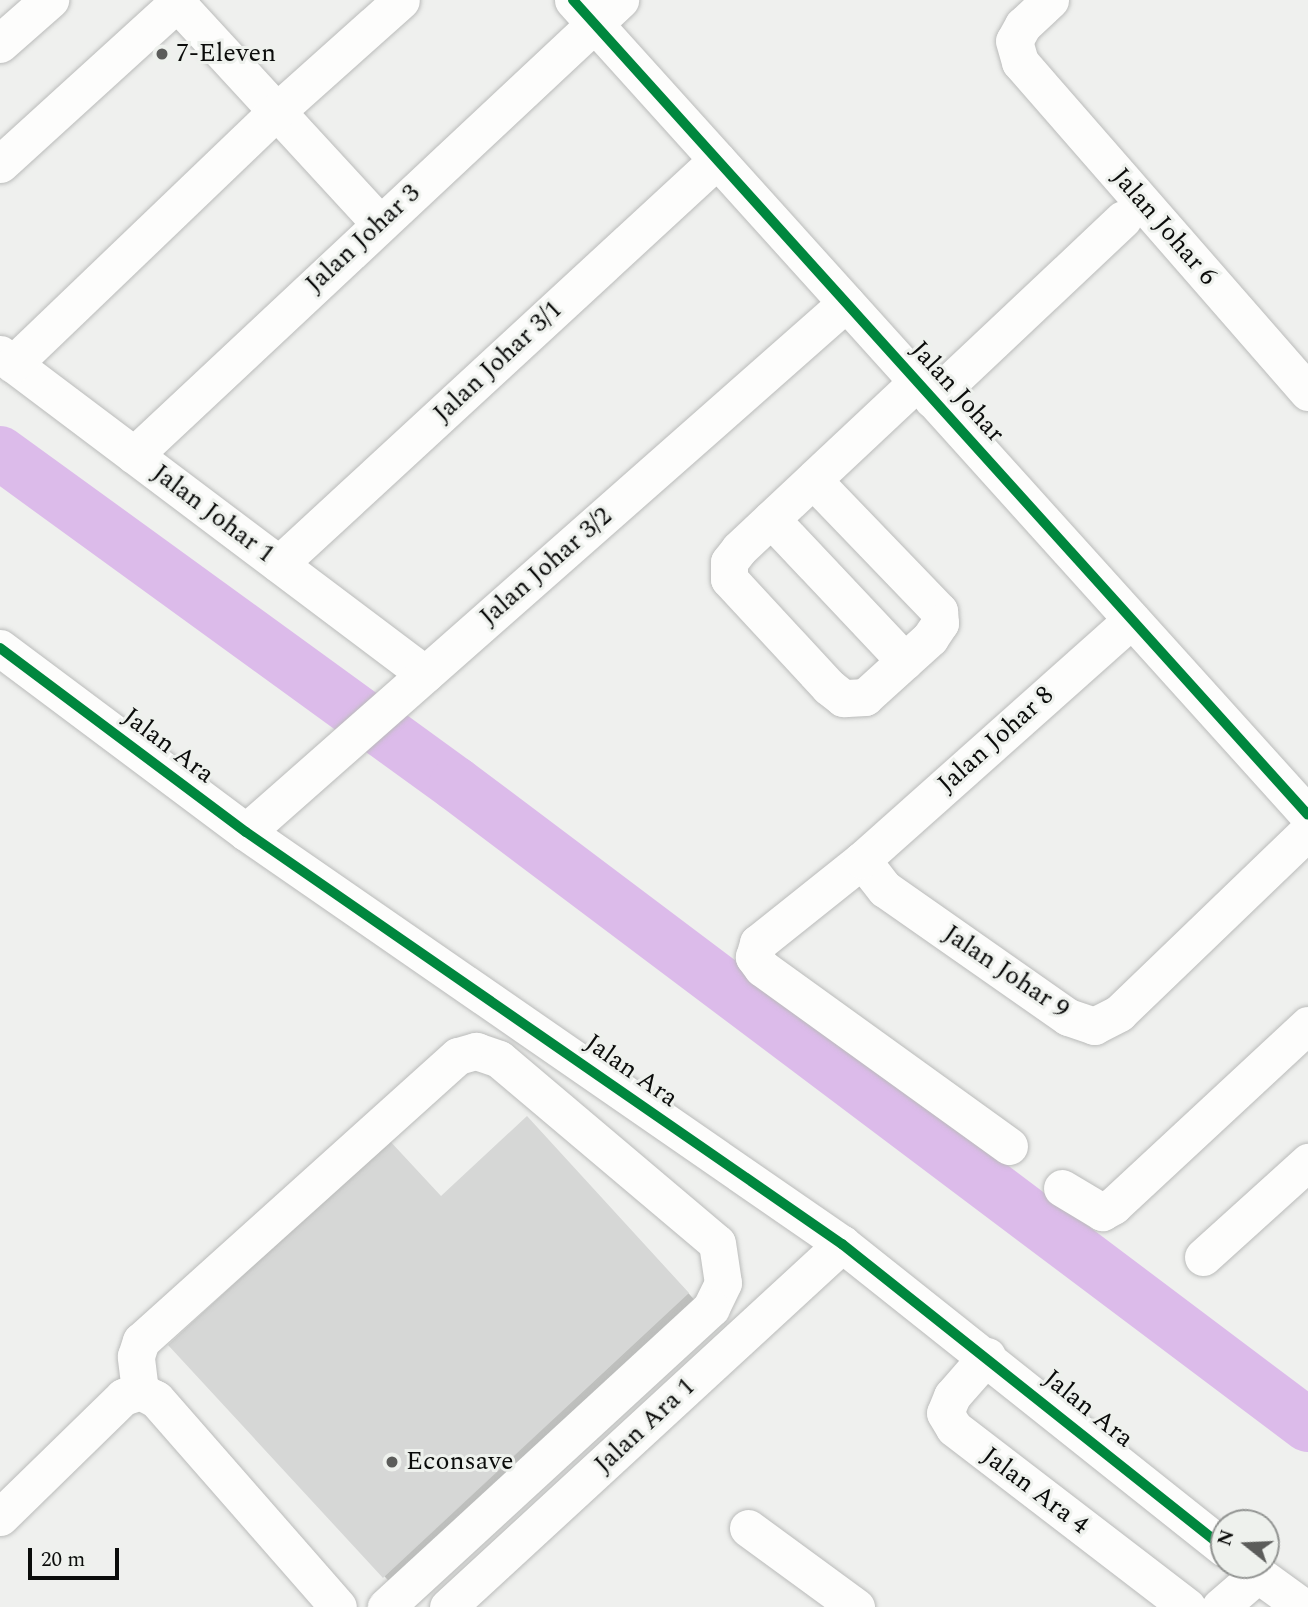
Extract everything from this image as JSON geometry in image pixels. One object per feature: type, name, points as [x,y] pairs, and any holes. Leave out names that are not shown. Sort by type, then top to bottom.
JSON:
[{"type":"main road","points":[[0,44],[50,0]]},
{"type":"street","points":[[7,359],[276,111],[401,0]]},
{"type":"street","name":"Jalan Johar 6","points":[[1050,0],[1023,25],[1014,41],[1020,62],[1308,392]]},
{"type":"street","points":[[0,164],[178,1],[379,223]]},
{"type":"street","name":"Jalan Johar","points":[[595,8],[717,160],[1308,815]]},
{"type":"street","name":"Jalan Johar 3","points":[[134,455],[379,223],[595,8]]},
{"type":"street","name":"Jalan Johar 3/1","points":[[279,564],[717,160]]},
{"type":"street","points":[[813,480],[939,611],[940,623],[930,638],[865,697],[843,698],[829,687],[729,579],[729,562],[813,480],[925,390],[1123,219]]},
{"type":"street","name":"Jalan Johar 3/2","points":[[246,832],[846,303]]},
{"type":"street","name":"Jalan Johar 1","points":[[7,359],[279,564],[414,684]]},
{"type":"street","points":[[771,519],[905,661]]},
{"type":"street","name":"Jalan Johar 8","points":[[1009,1146],[762,968],[754,957],[758,943],[862,860],[1130,620]]},
{"type":"street","name":"Jalan Ara","points":[[0,648],[246,832],[842,1244],[987,1356],[1210,1537]]},
{"type":"street","name":"Jalan Johar 9","points":[[862,860],[885,889],[1068,1017],[1094,1026],[1119,1013],[1308,831]]},
{"type":"street","points":[[1062,1188],[1102,1212],[1113,1206],[1308,1025]]},
{"type":"street","points":[[140,1391],[136,1356],[141,1341],[458,1056],[476,1051],[499,1059],[717,1243],[723,1283],[711,1308],[386,1607]]},
{"type":"street","points":[[1203,1257],[1308,1163]]},
{"type":"street","name":"Jalan Ara 1","points":[[448,1607],[842,1244]]},
{"type":"street","name":"Jalan Ara 4","points":[[987,1356],[953,1396],[945,1413],[954,1428],[1187,1607]]},
{"type":"street","points":[[0,1517],[123,1397],[140,1391],[156,1399],[338,1607]]},
{"type":"street","points":[[748,1528],[856,1607]]},
{"type":"street","points":[[1220,1607],[1243,1579]]},
{"type":"street","points":[[1264,1579],[1303,1607]]},
{"type":"building","name":"Econsave","points":[[527,1116],[689,1293],[383,1578],[168,1345],[389,1140],[441,1196]]},
{"type":"waterway","points":[[0,453],[456,784],[1308,1425]]},
{"type":"cycle path","points":[[573,0],[1308,815]]},
{"type":"cycle path","points":[[0,648],[246,832],[842,1244],[1210,1537]]},
{"type":"place","name":"7-Eleven","points":[[162,54]]},
{"type":"place","name":"Econsave","points":[[392,1462]]}]
